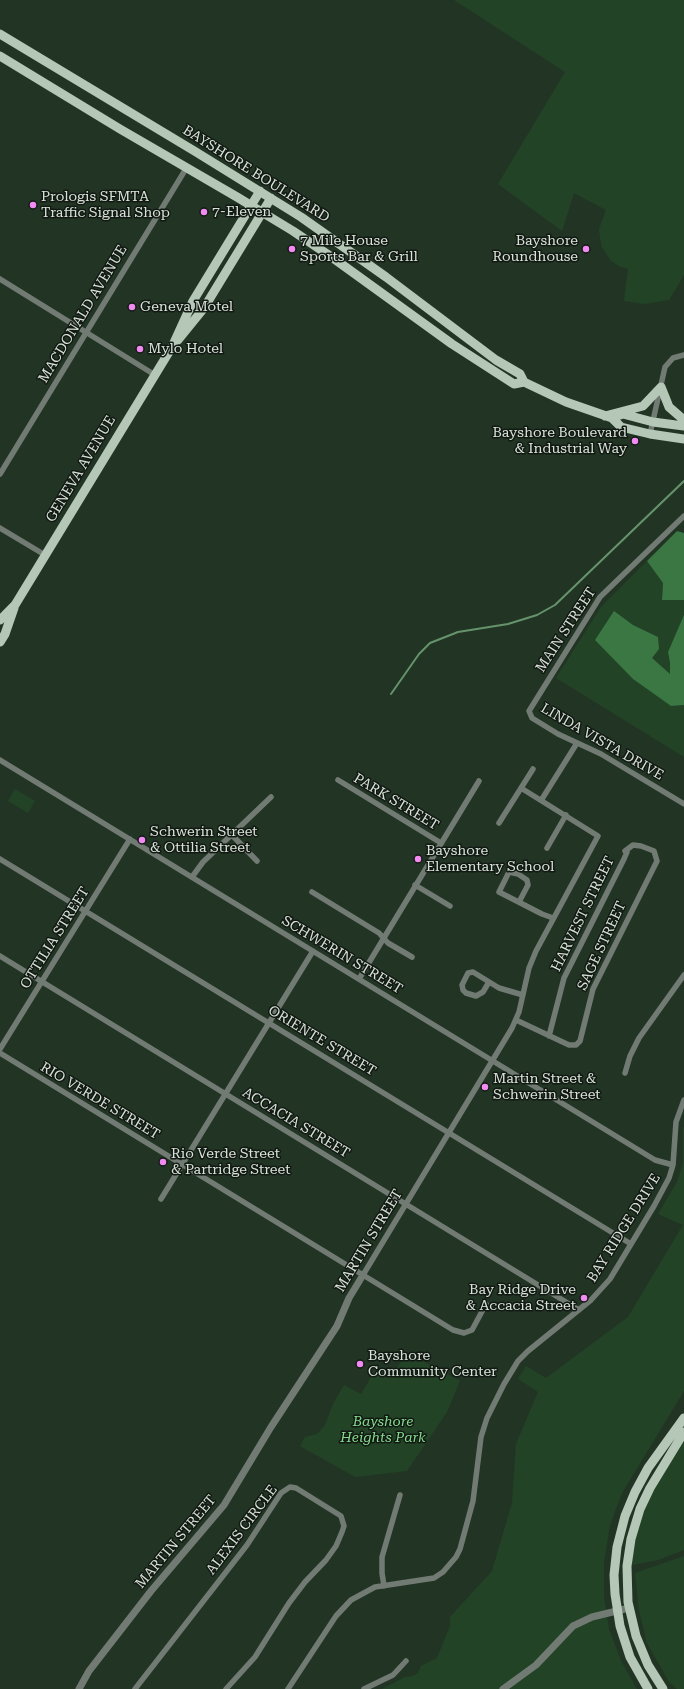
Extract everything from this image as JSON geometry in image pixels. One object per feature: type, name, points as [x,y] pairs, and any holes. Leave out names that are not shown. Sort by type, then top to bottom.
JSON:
[{"type":"main road","name":"BAYSHORE BOULEVARD","points":[[0,34],[184,144],[271,198],[342,245],[490,355],[520,374],[524,382],[559,400],[608,417],[621,427],[650,434],[684,439]]},
{"type":"main road","name":"BAYSHORE BOULEVARD","points":[[0,56],[120,129],[263,212],[314,244],[452,344],[500,376],[514,384],[524,382]]},
{"type":"main road","name":"GENEVA AVENUE","points":[[172,348],[193,301],[260,192]]},
{"type":"main road","name":"GENEVA AVENUE","points":[[0,642],[5,634],[15,605],[45,555],[172,348],[204,308],[271,198]]},
{"type":"main road","points":[[608,417],[643,406],[661,387],[669,407],[684,420]]},
{"type":"main road","name":"BAYSHORE BOULEVARD","points":[[608,417],[623,414],[653,422],[684,426]]},
{"type":"main road","name":"GENEVA AVENUE","points":[[0,620],[15,605]]},
{"type":"main road","points":[[648,1689],[630,1657],[620,1628],[615,1594],[615,1562],[619,1535],[625,1516],[641,1480],[684,1418]]},
{"type":"main road","points":[[663,1689],[641,1651],[634,1629],[629,1608],[627,1566],[635,1524],[650,1488],[684,1432]]},
{"type":"street","name":"MACDONALD AVENUE","points":[[0,474],[186,167]]},
{"type":"street","points":[[0,280],[155,375]]},
{"type":"street","points":[[650,434],[667,364],[676,356],[684,355]]},
{"type":"street","name":"MAIN STREET","points":[[530,714],[530,708],[600,597],[684,516]]},
{"type":"street","points":[[0,528],[45,555]]},
{"type":"street","name":"LINDA VISTA DRIVE","points":[[530,714],[532,718],[577,743],[611,759],[684,804]]},
{"type":"street","points":[[542,799],[577,743]]},
{"type":"street","name":"SCHWERIN STREET","points":[[0,760],[655,1160],[673,1165]]},
{"type":"street","points":[[500,823],[533,769]]},
{"type":"street","name":"PARK STREET","points":[[338,780],[441,843]]},
{"type":"street","points":[[359,979],[479,781]]},
{"type":"street","name":"MARTIN STREET","points":[[79,1689],[89,1671],[151,1591],[224,1505],[271,1427],[337,1326],[349,1298],[516,1020],[532,959],[598,836],[542,799],[522,788]]},
{"type":"street","points":[[192,877],[203,862],[271,796]]},
{"type":"street","points":[[547,848],[566,815]]},
{"type":"street","points":[[231,834],[257,861]]},
{"type":"street","name":"OTTILIA STREET","points":[[0,1049],[130,839]]},
{"type":"street","name":"SAGE STREET","points":[[516,1020],[569,1045],[576,1045],[580,1041],[593,989],[658,861],[654,851],[642,846],[633,845],[625,851]]},
{"type":"street","name":"HARVEST STREET","points":[[549,1036],[564,978],[624,859],[627,852],[625,851]]},
{"type":"street","name":"ORIENTE STREET","points":[[0,859],[631,1244]]},
{"type":"street","points":[[519,902],[528,885],[527,880],[518,874],[509,872],[506,875],[499,892],[519,902],[553,918]]},
{"type":"street","points":[[415,885],[450,906]]},
{"type":"street","points":[[312,892],[379,933],[388,943],[412,957]]},
{"type":"street","points":[[161,1199],[313,951]]},
{"type":"street","name":"ACCACIA STREET","points":[[0,956],[579,1310]]},
{"type":"street","points":[[488,982],[483,992],[476,996],[463,990],[463,980],[470,971],[478,974],[499,988],[523,995]]},
{"type":"street","points":[[625,1073],[630,1056],[639,1038],[682,982],[684,975]]},
{"type":"street","name":"RIO VERDE STREET","points":[[0,1054],[453,1330],[460,1332],[472,1330],[486,1304]]},
{"type":"street","points":[[673,1165],[676,1122],[684,1100]]},
{"type":"street","name":"BAY RIDGE DRIVE","points":[[290,1689],[328,1626],[351,1600],[367,1590],[434,1578],[451,1565],[460,1549],[471,1510],[483,1427],[504,1384],[518,1361],[528,1351],[579,1310],[601,1290],[631,1244],[669,1178],[673,1165]]},
{"type":"street","name":"ALEXIS CIRCLE","points":[[135,1689],[247,1546],[281,1493],[290,1488],[296,1488],[337,1512],[343,1521],[342,1532],[336,1546],[289,1603],[255,1657],[226,1689]]},
{"type":"street","points":[[384,1586],[382,1557],[400,1495]]},
{"type":"street","points":[[504,1689],[526,1674],[573,1626],[592,1617],[629,1608]]},
{"type":"street","points":[[364,1689],[393,1675],[406,1661]]},
{"type":"green space","points":[[454,0],[684,0],[684,275],[669,300],[645,304],[624,301],[628,269],[611,261],[602,247],[600,238],[599,229],[606,210],[574,193],[562,231],[498,184],[565,72]]},
{"type":"green space","points":[[677,531],[684,533],[684,600],[662,600],[663,583],[647,561]]},
{"type":"green space","points":[[647,561],[663,583],[662,600],[684,600],[684,617],[668,652],[670,675],[651,658],[658,637],[633,625],[614,612],[596,640],[633,679],[671,706],[684,705],[684,757],[556,678],[601,607]]},
{"type":"green space","points":[[614,611],[633,625],[658,637],[659,649],[652,658],[670,674],[668,652],[684,615],[684,705],[671,706],[633,679],[595,640]]},
{"type":"green space","points":[[15,789],[35,801],[28,813],[8,801]]},
{"type":"green space","points":[[683,1127],[684,1391],[622,1493],[610,1525],[604,1562],[604,1597],[609,1629],[621,1661],[637,1689],[382,1689],[405,1677],[413,1676],[418,1673],[421,1666],[437,1658],[450,1626],[450,1617],[492,1571],[512,1503],[516,1444],[538,1392],[518,1379],[526,1366],[546,1378],[628,1317],[683,1225],[658,1214],[677,1182],[683,1164]]},
{"type":"green space","name":"Bayshore Heights Park","points":[[412,1355],[460,1381],[447,1412],[407,1471],[355,1477],[300,1446],[305,1437],[317,1434],[324,1427],[334,1402],[344,1385],[361,1394],[376,1369],[393,1374],[403,1359],[408,1362]]},
{"type":"green space","points":[[684,1432],[684,1550],[658,1560],[627,1566],[635,1524]]},
{"type":"green space","points":[[684,1556],[684,1689],[677,1689],[669,1682],[647,1643],[639,1610],[635,1573]]},
{"type":"waterway","points":[[391,694],[419,654],[430,643],[458,632],[508,624],[537,615],[555,605],[684,481]]},
{"type":"place","name":"Prologis SFMTA Traffic Signal Shop","points":[[33,205]]},
{"type":"place","name":"7-Eleven","points":[[204,212]]},
{"type":"place","name":"7 Mile House Sports Bar & Grill","points":[[292,249]]},
{"type":"place","name":"Bayshore Roundhouse","points":[[586,249]]},
{"type":"place","name":"Geneva Motel","points":[[132,307]]},
{"type":"place","name":"Mylo Hotel","points":[[140,349]]},
{"type":"place","name":"Bayshore Boulevard & Industrial Way","points":[[635,441]]},
{"type":"place","name":"Schwerin Street & Ottilia Street","points":[[142,840]]},
{"type":"place","name":"Bayshore Elementary School","points":[[418,859]]},
{"type":"place","name":"Martin Street & Schwerin Street","points":[[485,1087]]},
{"type":"place","name":"Rio Verde Street & Partridge Street","points":[[163,1162]]},
{"type":"place","name":"Bay Ridge Drive & Accacia Street","points":[[584,1298]]},
{"type":"place","name":"Bayshore Community Center","points":[[360,1364]]}]
